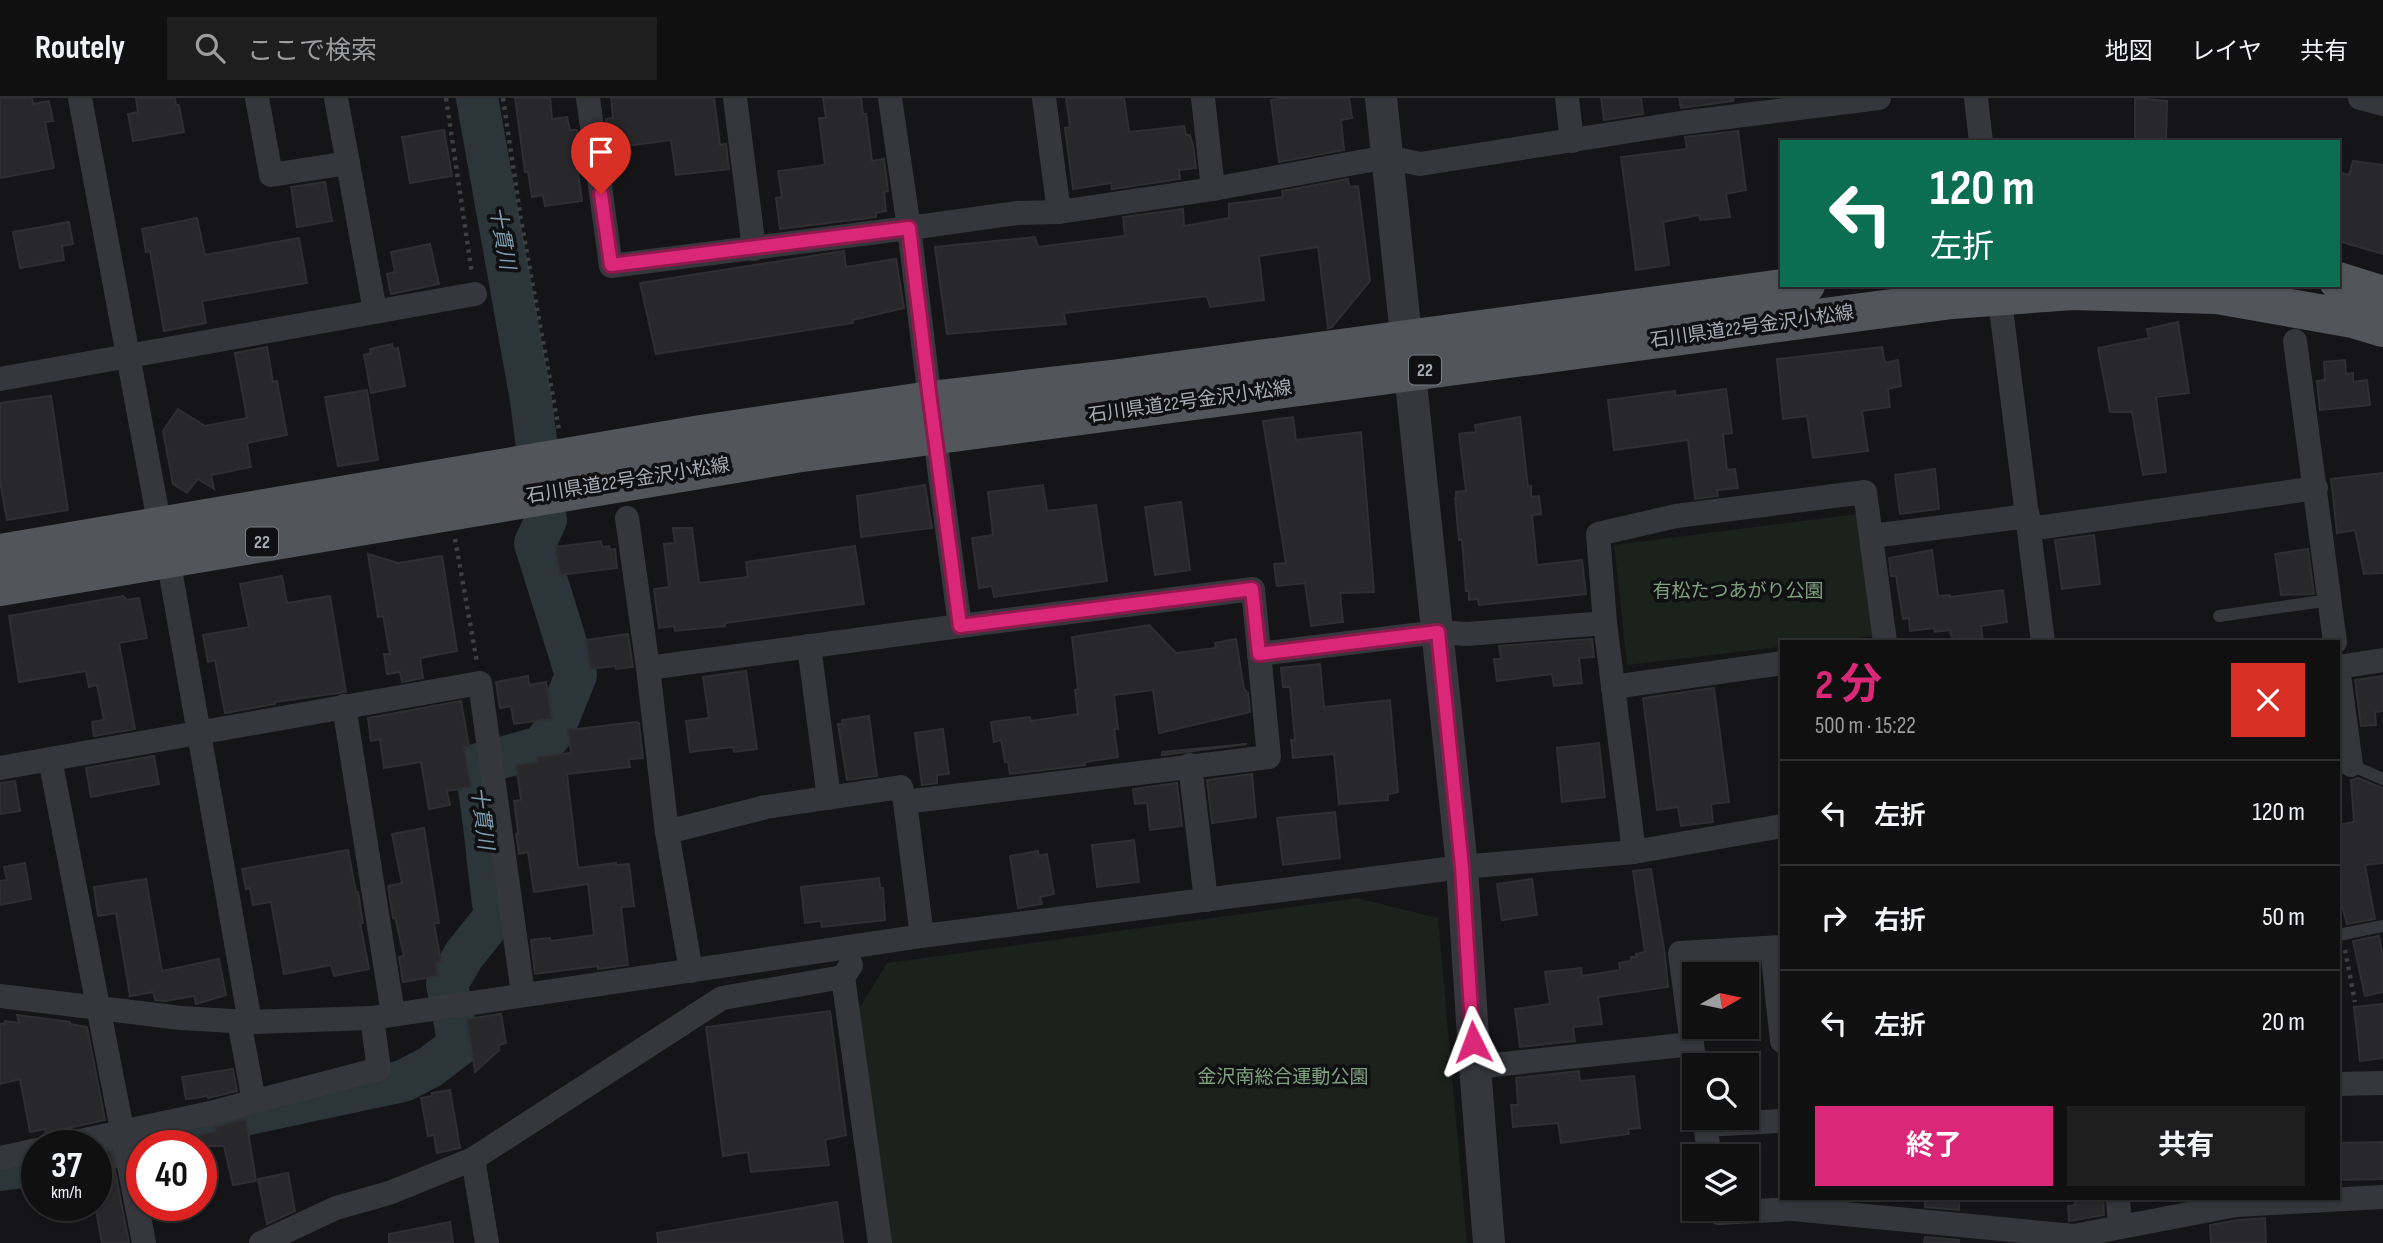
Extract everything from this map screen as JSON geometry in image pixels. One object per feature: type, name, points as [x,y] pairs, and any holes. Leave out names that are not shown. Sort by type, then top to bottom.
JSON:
[{"type":"main road","points":[[2340,282],[2383,295]]},
{"type":"main road","name":"石川県道22号金沢小松線","points":[[1408,355],[1795,287]]},
{"type":"main road","name":"石川県道22号金沢小松線","points":[[0,587],[164,542],[544,475],[795,454],[932,418],[1408,355],[1952,300],[1998,291],[2217,295],[2353,319],[2383,328]]},
{"type":"main road","name":"石川県道22号金沢小松線","points":[[0,553],[164,542]]},
{"type":"street","points":[[80,98],[199,732],[245,1022],[254,1101]]},
{"type":"street","points":[[257,98],[271,175],[348,163]]},
{"type":"street","points":[[335,98],[374,311]]},
{"type":"street","points":[[588,98],[611,265],[754,249],[1018,213],[1059,212],[1213,189],[1387,157],[1420,164],[1681,123],[1879,98]]},
{"type":"street","points":[[735,98],[754,249]]},
{"type":"street","points":[[890,98],[960,626]]},
{"type":"street","points":[[1044,98],[1059,212]]},
{"type":"street","points":[[1203,98],[1213,189]]},
{"type":"street","points":[[1381,98],[1462,867],[1489,1243]]},
{"type":"street","points":[[1567,98],[1572,141]]},
{"type":"street","points":[[1976,98],[1981,140]]},
{"type":"street","points":[[2360,98],[2383,104]]},
{"type":"street","points":[[1998,291],[2043,640]]},
{"type":"street","points":[[0,379],[475,293]]},
{"type":"street","points":[[2295,341],[2335,640]]},
{"type":"street","points":[[1872,536],[2029,522],[2316,488]]},
{"type":"street","points":[[1634,852],[1605,623],[1598,534],[1676,516],[1865,492],[1885,640]]},
{"type":"street","points":[[627,518],[667,832],[691,971]]},
{"type":"street","points":[[648,668],[1252,589],[1269,757],[905,802]]},
{"type":"street","points":[[1259,654],[1438,632],[1467,634],[1605,623]]},
{"type":"street","points":[[809,646],[829,798]]},
{"type":"street","points":[[2340,667],[2383,660]]},
{"type":"street","points":[[1613,687],[1780,663]]},
{"type":"street","points":[[0,768],[480,683],[523,994]]},
{"type":"street","points":[[2340,695],[2345,765]]},
{"type":"street","points":[[112,1141],[125,1140],[254,1101],[379,1069],[383,1016],[344,706]]},
{"type":"street","points":[[50,759],[144,1243]]},
{"type":"street","points":[[1191,765],[1206,900]]},
{"type":"street","points":[[667,832],[766,807],[901,787],[922,936]]},
{"type":"street","points":[[0,996],[181,1018],[245,1022],[383,1016],[922,936],[1462,867],[1634,852],[1780,826]]},
{"type":"street","points":[[864,945],[844,977],[880,1243]]},
{"type":"street","points":[[1694,1053],[1680,953],[1777,948],[1780,1004]]},
{"type":"street","points":[[718,967],[722,998]]},
{"type":"street","points":[[261,1243],[336,1209],[390,1194],[473,1159],[722,998],[844,977]]},
{"type":"street","points":[[1475,1067],[1682,1056]]},
{"type":"street","points":[[2340,1084],[2383,1083]]},
{"type":"street","points":[[1759,1121],[1780,1121]]},
{"type":"street","points":[[0,1158],[21,1153]]},
{"type":"street","points":[[473,1159],[486,1243]]},
{"type":"street","points":[[2340,1199],[2383,1197]]},
{"type":"street","points":[[2118,1200],[2120,1227]]},
{"type":"street","points":[[1759,1211],[1793,1209],[2074,1236],[2236,1205],[2328,1200]]},
{"type":"lane","points":[[2219,616],[2330,600]]},
{"type":"lane","points":[[2345,765],[2383,779]]},
{"type":"lane","points":[[2340,934],[2383,926]]},
{"type":"path","points":[[446,98],[475,293]]},
{"type":"path","points":[[503,98],[521,220],[544,475]]},
{"type":"path","points":[[454,538],[480,683]]},
{"type":"path","points":[[2340,934],[2355,1002]]},
{"type":"green space","name":"有松たつあがり公園","points":[[1857,514],[1875,636],[1840,640],[1780,640],[1780,647],[1627,665],[1614,545]]},
{"type":"green space","name":"金沢南総合運動公園","points":[[1357,898],[1438,918],[1467,1243],[892,1243],[858,1010],[887,963]]},
{"type":"building","points":[[0,98],[32,98],[33,104],[49,101],[53,121],[45,122],[54,168],[0,178]]},
{"type":"building","points":[[136,98],[175,98],[184,132],[133,141],[128,114],[138,112]]},
{"type":"building","points":[[515,98],[550,98],[552,119],[567,117],[570,130],[577,130],[580,152],[575,152],[582,201],[545,206],[543,195],[532,197],[528,172],[525,172]]},
{"type":"building","points":[[611,98],[714,98],[720,145],[726,144],[729,169],[676,175],[671,140],[610,148],[606,119],[613,118]]},
{"type":"building","points":[[823,98],[861,98],[863,114],[866,114],[872,161],[884,159],[888,191],[884,192],[886,211],[876,213],[876,217],[780,229],[776,198],[782,197],[778,171],[825,165],[819,118],[826,118]]},
{"type":"building","points":[[1066,98],[1124,98],[1129,132],[1184,126],[1193,145],[1196,168],[1179,170],[1180,179],[1112,189],[1111,183],[1073,189],[1065,128],[1070,127]]},
{"type":"building","points":[[1349,98],[1352,118],[1341,120],[1344,150],[1279,162],[1271,100]]},
{"type":"building","points":[[1601,98],[1641,98],[1643,114],[1604,120]]},
{"type":"building","points":[[1679,98],[1734,98],[1733,101],[1681,108]]},
{"type":"building","points":[[2135,98],[2167,101],[2166,140],[2135,140]]},
{"type":"building","points":[[444,130],[452,176],[410,183],[402,137]]},
{"type":"building","points":[[1738,131],[1746,190],[1726,194],[1730,217],[1700,220],[1699,215],[1663,222],[1669,265],[1636,270],[1621,157],[1687,149],[1685,137]]},
{"type":"building","points":[[2353,161],[2383,165],[2383,254],[2340,242],[2340,173],[2349,175]]},
{"type":"building","points":[[1348,179],[1349,187],[1358,186],[1370,281],[1332,327],[1328,328],[1318,247],[1259,256],[1264,300],[1210,307],[1207,296],[1064,313],[1066,324],[947,334],[935,247],[1035,237],[1038,247],[1125,236],[1123,217],[1183,209],[1184,226],[1229,218],[1229,204],[1283,197],[1282,191]]},
{"type":"building","points":[[325,182],[332,221],[297,227],[291,187]]},
{"type":"building","points":[[197,218],[205,255],[299,238],[307,283],[202,301],[206,323],[164,331],[150,251],[146,252],[142,229]]},
{"type":"building","points":[[69,222],[73,244],[62,246],[64,260],[20,268],[13,232]]},
{"type":"building","points":[[430,244],[439,284],[391,294],[387,274],[395,272],[391,252]]},
{"type":"building","points":[[844,251],[846,267],[896,259],[904,308],[853,320],[853,323],[656,354],[640,283]]},
{"type":"building","points":[[2178,322],[2189,393],[2156,397],[2166,472],[2143,475],[2132,412],[2110,412],[2098,348],[2149,338],[2147,329]]},
{"type":"building","points":[[392,344],[393,349],[398,348],[405,386],[371,393],[364,355],[371,353],[370,349]]},
{"type":"building","points":[[267,347],[273,382],[277,381],[287,435],[247,443],[251,467],[211,475],[214,489],[198,479],[187,493],[173,484],[163,431],[178,409],[205,426],[247,418],[235,353]]},
{"type":"building","points":[[1882,347],[1885,363],[1898,360],[1901,386],[1888,389],[1890,407],[1862,411],[1868,451],[1813,458],[1807,416],[1783,419],[1777,359]]},
{"type":"building","points":[[2345,360],[2346,374],[2353,373],[2353,382],[2367,380],[2370,405],[2320,410],[2317,381],[2325,380],[2324,362]]},
{"type":"building","points":[[1726,389],[1732,433],[1723,434],[1727,470],[1735,469],[1738,488],[1717,490],[1718,496],[1695,499],[1688,440],[1614,450],[1608,400],[1675,391],[1675,396]]},
{"type":"building","points":[[367,390],[378,460],[338,466],[325,397]]},
{"type":"building","points":[[51,396],[68,510],[7,520],[0,482],[0,403]]},
{"type":"building","points":[[1293,417],[1296,440],[1361,432],[1374,592],[1340,593],[1343,622],[1311,626],[1305,583],[1277,586],[1274,564],[1286,563],[1263,421]]},
{"type":"building","points":[[1520,417],[1528,487],[1531,486],[1531,497],[1539,496],[1541,514],[1532,515],[1537,565],[1582,560],[1586,594],[1479,605],[1478,599],[1469,600],[1469,591],[1466,591],[1462,540],[1459,540],[1455,498],[1456,492],[1466,491],[1459,434],[1476,432],[1475,425]]},
{"type":"building","points":[[1935,469],[1939,509],[1900,514],[1895,475]]},
{"type":"building","points":[[2383,473],[2383,573],[2364,574],[2355,530],[2337,533],[2331,479]]},
{"type":"building","points":[[925,485],[932,528],[861,537],[857,496]]},
{"type":"building","points":[[1043,485],[1047,511],[1096,505],[1107,581],[994,597],[992,586],[979,588],[972,538],[993,535],[988,492]]},
{"type":"building","points":[[1181,502],[1190,570],[1155,575],[1145,507]]},
{"type":"building","points":[[673,528],[692,528],[699,583],[748,577],[746,562],[855,546],[864,604],[725,623],[725,626],[675,631],[674,626],[659,628],[654,589],[669,587],[664,544],[675,543]]},
{"type":"building","points":[[2094,535],[2100,584],[2062,589],[2055,540]]},
{"type":"building","points":[[601,541],[602,547],[615,549],[617,568],[560,575],[555,547]]},
{"type":"building","points":[[2308,549],[2314,594],[2281,595],[2275,554]]},
{"type":"building","points":[[1932,550],[1938,596],[2003,590],[2007,622],[1981,626],[1983,640],[1952,640],[1950,630],[1935,632],[1934,628],[1910,631],[1909,618],[1903,619],[1896,576],[1891,576],[1889,558]]},
{"type":"building","points":[[368,554],[398,563],[442,556],[457,651],[420,658],[423,678],[402,682],[400,672],[387,674],[384,654],[390,654],[383,616],[378,617]]},
{"type":"building","points":[[282,576],[287,603],[330,596],[346,692],[275,702],[225,713],[215,660],[208,662],[203,635],[249,627],[240,584]]},
{"type":"building","points":[[123,596],[127,600],[139,598],[147,638],[119,643],[135,729],[94,736],[92,722],[104,720],[97,685],[89,687],[86,671],[19,682],[9,616]]},
{"type":"building","points":[[1149,625],[1176,653],[1216,648],[1215,643],[1236,639],[1250,712],[1159,733],[1153,690],[1114,695],[1118,729],[1114,729],[1118,757],[1085,762],[1085,765],[1010,774],[1001,740],[994,742],[991,722],[1030,717],[1031,721],[1078,714],[1072,637]]},
{"type":"building","points":[[628,634],[633,667],[590,669],[586,640]]},
{"type":"building","points":[[1592,639],[1594,657],[1579,658],[1582,683],[1554,686],[1552,674],[1497,681],[1494,659],[1501,659],[1499,646]]},
{"type":"building","points":[[1320,664],[1324,707],[1390,700],[1398,792],[1388,794],[1388,800],[1339,804],[1334,754],[1293,758],[1291,740],[1295,740],[1290,687],[1283,687],[1281,668]]},
{"type":"building","points":[[746,671],[757,749],[734,752],[733,747],[690,752],[686,721],[709,718],[703,677]]},
{"type":"building","points":[[528,676],[529,685],[546,682],[552,719],[514,724],[511,706],[500,708],[496,682]]},
{"type":"building","points":[[2383,676],[2383,711],[2375,712],[2376,725],[2361,726],[2355,680]]},
{"type":"building","points":[[1714,688],[1729,802],[1711,804],[1713,822],[1681,826],[1678,807],[1657,810],[1643,698]]},
{"type":"building","points":[[461,701],[469,747],[464,747],[471,787],[447,791],[450,805],[429,809],[421,762],[384,768],[380,739],[371,741],[368,718]]},
{"type":"building","points":[[869,716],[877,776],[847,780],[838,724],[843,724],[842,720]]},
{"type":"building","points":[[639,723],[643,758],[629,759],[630,767],[567,774],[578,868],[629,864],[634,906],[621,907],[628,965],[535,974],[531,940],[550,938],[551,941],[594,935],[588,884],[534,892],[528,852],[519,854],[516,834],[514,801],[521,800],[516,765],[538,762],[537,757],[571,753],[568,730]]},
{"type":"building","points":[[943,729],[949,774],[937,775],[937,783],[922,785],[915,733]]},
{"type":"building","points":[[1599,743],[1605,797],[1562,802],[1557,748]]},
{"type":"building","points":[[1247,744],[1162,755],[1162,752]]},
{"type":"building","points":[[154,756],[159,784],[91,797],[86,768]]},
{"type":"building","points":[[1252,774],[1256,817],[1212,823],[1207,780]]},
{"type":"building","points":[[2358,778],[2383,788],[2383,863],[2365,865],[2375,919],[2347,924],[2340,898],[2340,825],[2354,822],[2351,780]]},
{"type":"building","points":[[15,781],[20,811],[0,814],[0,783]]},
{"type":"building","points":[[1177,783],[1182,826],[1150,830],[1147,803],[1135,804],[1133,789]]},
{"type":"building","points":[[1335,812],[1340,858],[1283,865],[1277,818]]},
{"type":"building","points":[[424,828],[439,923],[434,923],[441,962],[436,963],[438,976],[403,982],[399,957],[404,956],[395,917],[393,918],[388,886],[402,883],[392,834]]},
{"type":"building","points":[[1134,840],[1139,882],[1097,887],[1092,845]]},
{"type":"building","points":[[348,850],[358,892],[363,923],[360,923],[369,969],[334,976],[331,965],[284,974],[271,902],[253,905],[242,869]]},
{"type":"building","points":[[1038,851],[1039,856],[1047,854],[1054,894],[1040,897],[1042,904],[1018,908],[1010,856]]},
{"type":"building","points":[[25,863],[31,899],[0,905],[0,881],[7,880],[4,867]]},
{"type":"building","points":[[1651,869],[1668,987],[1598,997],[1602,1024],[1573,1027],[1575,1041],[1520,1047],[1515,1009],[1550,1004],[1545,972],[1581,968],[1582,976],[1620,970],[1619,963],[1631,961],[1631,957],[1645,952],[1633,871]]},
{"type":"building","points":[[879,878],[880,888],[883,888],[885,920],[822,927],[821,921],[805,923],[801,887]]},
{"type":"building","points":[[146,879],[162,971],[219,959],[226,995],[196,1004],[194,996],[165,1001],[155,1000],[153,992],[130,996],[116,913],[98,916],[94,887]]},
{"type":"building","points":[[1532,879],[1537,915],[1502,920],[1497,884]]},
{"type":"building","points":[[2379,936],[2383,957],[2383,992],[2365,996],[2353,941]]},
{"type":"building","points":[[2383,1004],[2383,1058],[2360,1061],[2354,1007]]},
{"type":"building","points":[[830,1011],[846,1135],[825,1140],[829,1165],[751,1172],[748,1152],[723,1156],[706,1027]]},
{"type":"building","points":[[501,1014],[506,1043],[499,1045],[499,1050],[475,1072],[467,1019]]},
{"type":"building","points":[[17,1015],[87,1027],[105,1120],[59,1130],[30,1130],[20,1079],[0,1084],[0,1024],[5,1021],[19,1023]]},
{"type":"building","points":[[233,1069],[237,1091],[208,1098],[186,1099],[182,1077]]},
{"type":"building","points":[[1579,1071],[1580,1081],[1634,1076],[1640,1128],[1628,1129],[1629,1134],[1561,1143],[1558,1123],[1513,1127],[1511,1105],[1518,1105],[1516,1078]]},
{"type":"building","points":[[450,1090],[460,1148],[437,1153],[434,1135],[428,1136],[421,1098]]},
{"type":"building","points":[[246,1119],[256,1181],[233,1185],[224,1146],[217,1146],[215,1127]]},
{"type":"building","points":[[2383,1142],[2383,1179],[2340,1180],[2340,1143]]},
{"type":"building","points":[[112,1155],[129,1243],[102,1243],[98,1221],[112,1221]]},
{"type":"building","points":[[288,1173],[295,1211],[267,1224],[258,1179]]},
{"type":"building","points":[[1925,1200],[1959,1200],[1959,1210],[1925,1207]]},
{"type":"building","points":[[2074,1200],[2103,1200],[2104,1215],[2069,1221],[2068,1206],[2075,1205]]},
{"type":"building","points":[[837,1202],[843,1243],[658,1243],[657,1233]]},
{"type":"building","points":[[2265,1218],[2266,1243],[2211,1243],[2210,1225]]},
{"type":"building","points":[[450,1222],[453,1243],[389,1243],[389,1234]]},
{"type":"building","points":[[1925,1237],[1959,1240],[1959,1243],[1924,1243]]},
{"type":"waterway","name":"十貫川","points":[[112,1147],[403,1081],[430,1067],[459,1045],[447,984],[464,955],[495,916],[475,765],[541,747],[553,732],[576,675],[535,543],[546,520],[531,400],[477,98]]},
{"type":"waterway","name":"十貫川","points":[[0,1170],[21,1167]]},
{"type":"route","points":[[601,194],[611,265],[909,228],[960,626],[1252,589],[1259,654],[1438,632],[1462,867],[1473,1042]]}]
